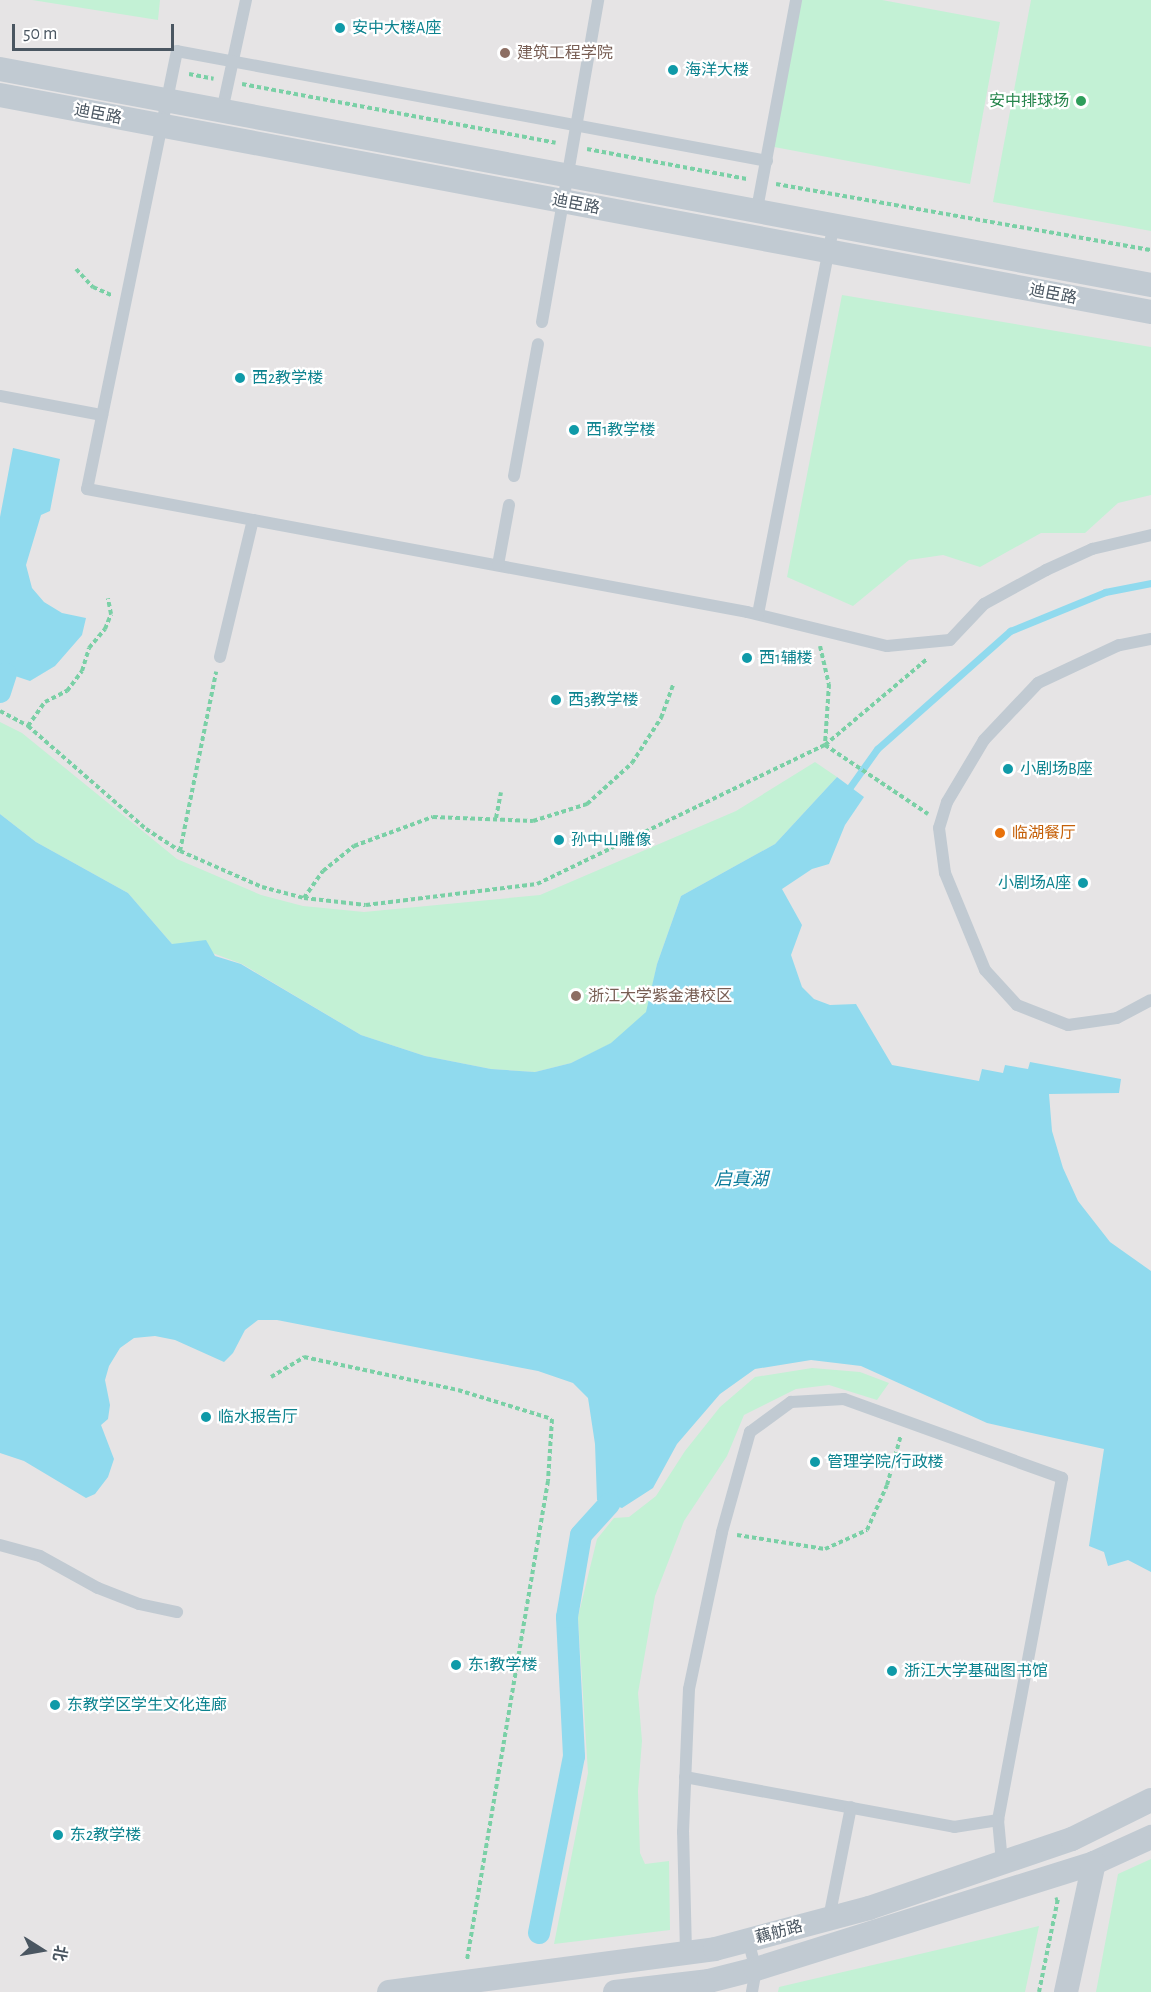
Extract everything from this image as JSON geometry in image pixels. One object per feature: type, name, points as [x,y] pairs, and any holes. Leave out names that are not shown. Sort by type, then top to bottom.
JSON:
[{"type":"street","name":"迪臣路","points":[[0,69],[757,209],[1151,285]]},
{"type":"street","name":"迪臣路","points":[[0,95],[1151,312]]},
{"type":"street","name":"藕舫路","points":[[389,1992],[686,1952],[748,1940],[829,1918],[1072,1839],[1151,1800]]},
{"type":"street","name":"藕舫路","points":[[615,1992],[709,1981],[754,1980],[1094,1863],[1151,1837]]},
{"type":"street","points":[[1066,1992],[1094,1863]]},
{"type":"lane","points":[[222,111],[246,0]]},
{"type":"lane","points":[[542,322],[561,201],[598,0]]},
{"type":"lane","points":[[757,209],[796,0]]},
{"type":"lane","points":[[767,161],[177,51],[87,489],[758,614],[887,646],[950,640],[984,604],[1046,570],[1092,549],[1151,535]]},
{"type":"lane","points":[[758,614],[834,224]]},
{"type":"lane","points":[[514,476],[538,344]]},
{"type":"lane","points":[[0,396],[102,415]]},
{"type":"lane","points":[[498,565],[509,505]]},
{"type":"lane","points":[[220,657],[253,520]]},
{"type":"lane","points":[[1151,639],[1119,645],[1038,683],[984,740],[947,802],[941,822],[945,873],[985,970],[1017,1005],[1068,1025],[1117,1018],[1151,1000]]},
{"type":"lane","points":[[686,1952],[685,1777],[689,1689],[722,1532],[750,1432],[791,1402],[844,1399],[1062,1478],[998,1820],[1002,1862]]},
{"type":"lane","points":[[0,1545],[40,1556],[139,1604],[177,1612]]},
{"type":"lane","points":[[685,1777],[954,1827],[998,1820]]},
{"type":"lane","points":[[829,1918],[851,1808]]},
{"type":"lane","points":[[748,1940],[754,1980]]},
{"type":"path","points":[[174,71],[763,182],[1151,250]]},
{"type":"path","points":[[76,269],[93,288],[126,302]]},
{"type":"path","points":[[28,726],[45,702],[67,691],[82,671],[89,648],[105,629],[111,614],[108,598]]},
{"type":"path","points":[[814,628],[829,684],[825,745]]},
{"type":"path","points":[[0,711],[28,726],[146,829],[180,851],[262,887],[304,898],[366,905],[537,884],[825,745],[950,640]]},
{"type":"path","points":[[180,851],[220,657]]},
{"type":"path","points":[[304,898],[323,871],[354,846],[433,817],[533,821],[587,804],[632,763],[661,717],[673,685]]},
{"type":"path","points":[[825,745],[941,822]]},
{"type":"path","points":[[496,818],[501,792]]},
{"type":"path","points":[[272,1377],[304,1358],[458,1390],[552,1419],[548,1481],[467,1954],[469,1983]]},
{"type":"path","points":[[722,1532],[825,1549],[867,1530],[887,1485],[904,1422]]},
{"type":"path","points":[[1039,1992],[1058,1899]]},
{"type":"shaded area","name":"浙江大学紫金港校区","points":[[0,0],[1151,0],[1151,1992],[0,1992]]},
{"type":"green space","points":[[32,0],[160,0],[158,20]]},
{"type":"green space","points":[[797,0],[882,0],[1000,22],[970,184],[769,146]]},
{"type":"green space","name":"安中排球场","points":[[1031,0],[1151,0],[1151,231],[993,202]]},
{"type":"green space","points":[[842,295],[1151,347],[1151,495],[1118,503],[1085,533],[1041,533],[980,567],[943,555],[909,560],[853,606],[787,577]]},
{"type":"green space","points":[[0,722],[22,733],[177,859],[261,895],[303,906],[364,912],[540,895],[736,811],[815,762],[837,777],[775,844],[681,896],[657,964],[647,1012],[612,1043],[571,1063],[535,1072],[491,1069],[425,1056],[361,1035],[242,964],[191,945],[172,944],[128,893],[36,842],[0,814]]},
{"type":"green space","points":[[812,1368],[860,1372],[889,1383],[877,1400],[829,1385],[796,1389],[744,1415],[727,1456],[684,1521],[655,1596],[638,1693],[642,1741],[638,1791],[640,1853],[645,1864],[669,1861],[670,1930],[554,1944],[588,1773],[578,1617],[597,1539],[614,1518],[629,1517],[656,1496],[685,1451],[720,1407],[755,1377]]},
{"type":"green space","points":[[1151,1859],[1151,1992],[1096,1992],[1118,1874]]},
{"type":"green space","points":[[1039,1926],[1025,1992],[778,1992],[779,1987]]},
{"type":"water","points":[[13,448],[60,459],[50,511],[41,515],[26,565],[32,588],[44,602],[62,613],[86,618],[82,635],[55,666],[30,681],[0,671],[0,517]]},
{"type":"water","name":"启真湖","points":[[837,777],[864,797],[845,825],[829,864],[812,869],[782,889],[802,925],[791,955],[802,987],[814,999],[830,1005],[856,1004],[892,1065],[979,1081],[982,1069],[1003,1073],[1005,1065],[1028,1069],[1030,1062],[1121,1079],[1119,1093],[1049,1094],[1052,1131],[1063,1168],[1078,1201],[1110,1242],[1151,1271],[1151,1572],[1128,1560],[1108,1566],[1104,1552],[1089,1546],[1104,1449],[987,1423],[861,1366],[811,1360],[755,1369],[720,1394],[677,1444],[653,1488],[622,1508],[597,1500],[595,1444],[588,1398],[573,1383],[538,1371],[277,1320],[258,1320],[245,1330],[233,1353],[224,1362],[175,1340],[155,1336],[134,1338],[120,1348],[109,1366],[105,1380],[110,1405],[108,1419],[101,1425],[114,1459],[108,1477],[95,1494],[86,1498],[24,1461],[0,1453],[0,814],[36,842],[128,893],[172,944],[206,940],[215,956],[241,964],[361,1035],[425,1056],[491,1069],[535,1072],[571,1063],[611,1043],[646,1012],[657,964],[681,896],[775,844]]},
{"type":"waterway","points":[[850,787],[877,749],[1010,631],[1105,592],[1151,583]]},
{"type":"waterway","points":[[0,692],[6,674]]},
{"type":"waterway","points":[[539,1933],[574,1756],[567,1617],[581,1535],[609,1504]]},
{"type":"place","name":"安中大楼A座","points":[[340,28]]},
{"type":"place","name":"建筑工程学院","points":[[505,53]]},
{"type":"place","name":"海洋大楼","points":[[673,70]]},
{"type":"place","name":"安中排球场","points":[[1081,101]]},
{"type":"place","name":"西2教学楼","points":[[240,378]]},
{"type":"place","name":"西1教学楼","points":[[574,430]]},
{"type":"place","name":"西1辅楼","points":[[747,658]]},
{"type":"place","name":"西3教学楼","points":[[556,700]]},
{"type":"place","name":"小剧场B座","points":[[1008,769]]},
{"type":"place","name":"临湖餐厅","points":[[1000,833]]},
{"type":"place","name":"孙中山雕像","points":[[559,840]]},
{"type":"place","name":"小剧场A座","points":[[1083,883]]},
{"type":"place","name":"浙江大学紫金港校区","points":[[576,996]]},
{"type":"place","name":"临水报告厅","points":[[206,1417]]},
{"type":"place","name":"管理学院/行政楼","points":[[815,1462]]},
{"type":"place","name":"东1教学楼","points":[[456,1665]]},
{"type":"place","name":"浙江大学基础图书馆","points":[[892,1671]]},
{"type":"place","name":"东教学区学生文化连廊","points":[[55,1705]]},
{"type":"place","name":"东2教学楼","points":[[58,1835]]}]
